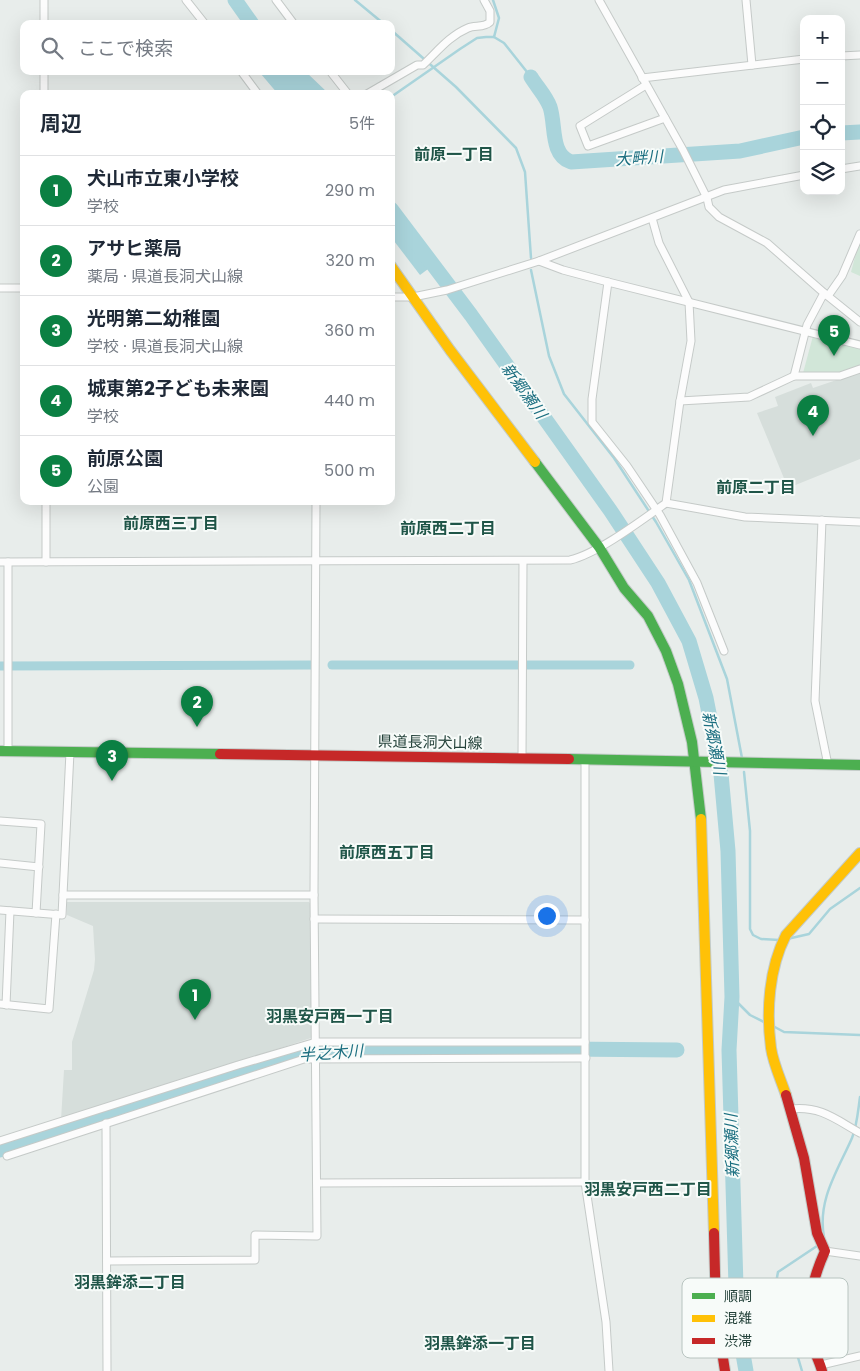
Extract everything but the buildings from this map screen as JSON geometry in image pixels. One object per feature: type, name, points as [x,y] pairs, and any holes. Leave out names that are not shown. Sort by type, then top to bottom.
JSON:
[{"type":"street","points":[[44,0],[44,20]]},
{"type":"street","points":[[186,0],[202,20]]},
{"type":"street","points":[[276,0],[291,20]]},
{"type":"street","points":[[374,90],[417,66],[423,66],[441,46],[469,28],[487,25],[490,22],[490,11],[484,0]]},
{"type":"street","points":[[599,0],[683,150],[707,198],[709,207],[714,213],[767,243],[860,322]]},
{"type":"street","points":[[746,0],[752,65]]},
{"type":"street","points":[[845,56],[860,55]]},
{"type":"street","points":[[642,78],[800,60]]},
{"type":"street","points":[[44,75],[44,90]]},
{"type":"street","points":[[244,75],[255,90]]},
{"type":"street","points":[[333,75],[345,90]]},
{"type":"street","points":[[646,85],[580,126],[588,146],[665,118]]},
{"type":"street","points":[[845,168],[860,166]]},
{"type":"street","points":[[395,297],[413,297],[476,281],[539,261],[724,190],[800,176]]},
{"type":"street","points":[[652,218],[659,243],[689,302],[691,341],[680,400],[666,503]]},
{"type":"street","points":[[794,376],[807,325],[826,294],[842,276],[860,234]]},
{"type":"street","points":[[539,261],[563,270],[608,282],[860,345]]},
{"type":"street","points":[[395,272],[599,547],[624,588],[648,616],[666,651],[680,692],[701,809],[715,1278]]},
{"type":"street","points":[[608,282],[592,399],[592,422],[627,466],[656,510],[696,583],[724,651]]},
{"type":"street","points":[[0,288],[20,288]]},
{"type":"street","points":[[680,400],[749,397],[794,376],[840,376],[860,369]]},
{"type":"street","points":[[4,751],[7,662],[4,562],[570,560],[580,558],[599,547],[666,503],[745,517],[860,522]]},
{"type":"street","points":[[46,505],[46,562]]},
{"type":"street","points":[[107,1261],[254,1260],[255,1235],[317,1236],[314,918],[316,505]]},
{"type":"street","points":[[822,520],[815,701],[828,765]]},
{"type":"street","points":[[522,758],[523,561]]},
{"type":"street","name":"県道長洞犬山線","points":[[4,751],[585,759],[860,765]]},
{"type":"street","points":[[0,910],[62,915],[70,752]]},
{"type":"street","points":[[585,759],[586,1182],[606,1322],[609,1371]]},
{"type":"street","points":[[0,821],[41,824],[36,912]]},
{"type":"street","points":[[816,1278],[825,1251],[817,1233],[804,1158],[791,1109],[771,1049],[772,977],[784,938],[860,853]]},
{"type":"street","points":[[0,863],[38,867]]},
{"type":"street","points":[[63,895],[314,895]]},
{"type":"street","points":[[10,911],[3,1005],[49,1009],[56,914]]},
{"type":"street","points":[[314,918],[585,920]]},
{"type":"street","points":[[0,1141],[238,1065],[316,1044],[585,1042]]},
{"type":"street","points":[[7,1156],[316,1056],[586,1058]]},
{"type":"street","points":[[791,1109],[807,1108],[821,1110],[859,1132]]},
{"type":"street","points":[[106,1123],[107,1371]]},
{"type":"street","points":[[317,1183],[586,1182]]},
{"type":"street","points":[[825,1251],[860,1256]]},
{"type":"street","points":[[822,1368],[860,1356]]},
{"type":"street","points":[[723,1358],[725,1371]]},
{"type":"shaded area","points":[[860,372],[860,459],[788,488],[757,413],[778,406],[775,397],[811,383],[813,388]]},
{"type":"shaded area","points":[[67,902],[309,902],[311,905],[311,1038],[61,1120],[64,1070],[72,1070],[72,1042],[94,970],[95,959],[93,926],[67,915]]},
{"type":"green space","points":[[860,238],[860,276],[851,272]]},
{"type":"green space","points":[[813,336],[860,347],[860,365],[836,373],[803,373]]},
{"type":"water","points":[[262,75],[309,75],[325,90],[275,90]]},
{"type":"water","points":[[395,220],[405,231],[428,269],[420,275],[395,242]]},
{"type":"waterway","name":"新郷瀬川","points":[[235,0],[249,20]]},
{"type":"waterway","points":[[355,0],[379,20]]},
{"type":"waterway","points":[[493,0],[499,18],[494,37]]},
{"type":"waterway","points":[[395,34],[456,87],[516,148],[525,172],[531,258]]},
{"type":"waterway","points":[[395,94],[477,38],[494,37],[504,43],[531,77]]},
{"type":"waterway","name":"大畔川","points":[[531,77],[550,107],[555,139],[560,153],[571,162],[740,151],[800,138]]},
{"type":"waterway","name":"大畔川","points":[[845,133],[860,132]]},
{"type":"waterway","name":"新郷瀬川","points":[[395,214],[471,315],[610,510],[658,583],[689,641],[706,698],[721,774],[728,851],[732,997],[729,1050],[736,1278]]},
{"type":"waterway","points":[[531,270],[549,356],[564,394],[614,458],[656,522],[689,580],[727,679],[742,758]]},
{"type":"waterway","points":[[0,666],[311,665]]},
{"type":"waterway","points":[[332,665],[630,665]]},
{"type":"waterway","points":[[744,772],[750,831],[750,929],[753,935],[761,939],[779,940]]},
{"type":"waterway","points":[[787,939],[809,934],[830,909],[860,888]]},
{"type":"waterway","points":[[732,997],[750,1015],[766,1023]]},
{"type":"waterway","points":[[773,1026],[784,1032],[860,1035]]},
{"type":"waterway","name":"半之木川","points":[[0,1150],[72,1125],[301,1053],[328,1050],[459,1048],[677,1050]]},
{"type":"waterway","points":[[824,1237],[823,1210],[826,1198],[854,1133],[860,1097]]},
{"type":"waterway","points":[[777,1278],[778,1272],[820,1244]]},
{"type":"waterway","name":"新郷瀬川","points":[[744,1358],[746,1371]]},
{"type":"waterway","points":[[798,1358],[802,1371]]},
{"type":"traffic: fast","points":[[535,462],[599,547],[624,588],[648,616],[666,651],[678,684],[692,742],[701,819]]},
{"type":"traffic: fast","points":[[0,751],[220,754]]},
{"type":"traffic: fast","points":[[569,759],[860,765]]},
{"type":"traffic: slow","points":[[395,272],[450,350],[535,462]]},
{"type":"traffic: slow","points":[[701,819],[714,1233]]},
{"type":"traffic: slow","points":[[786,1095],[773,1060],[771,1048],[769,1005],[772,976],[776,961],[786,935],[860,853]]},
{"type":"traffic: jam","points":[[220,754],[569,759]]},
{"type":"traffic: jam","points":[[786,1095],[804,1158],[817,1233],[825,1251],[815,1278]]},
{"type":"traffic: jam","points":[[714,1233],[715,1278]]},
{"type":"traffic: jam","points":[[723,1358],[725,1371]]},
{"type":"traffic: jam","points":[[817,1358],[822,1371]]},
{"type":"place","name":"前原公園","points":[[834,356]]},
{"type":"place","name":"城東第2子ども未来園","points":[[813,436]]},
{"type":"place","name":"アサヒ薬局","points":[[197,727]]},
{"type":"place","name":"光明第二幼稚園","points":[[112,781]]},
{"type":"place","name":"犬山市立東小学校","points":[[195,1020]]},
{"type":"district","name":"前原一丁目","points":[[454,154]]},
{"type":"district","name":"前原二丁目","points":[[756,487]]},
{"type":"district","name":"前原西三丁目","points":[[171,523]]},
{"type":"district","name":"前原西二丁目","points":[[448,528]]},
{"type":"district","name":"前原西五丁目","points":[[387,852]]},
{"type":"district","name":"羽黒安戸西一丁目","points":[[330,1016]]},
{"type":"district","name":"羽黒安戸西二丁目","points":[[648,1189]]},
{"type":"district","name":"羽黒鉾添二丁目","points":[[130,1282]]},
{"type":"district","name":"羽黒鉾添一丁目","points":[[480,1343]]}]
